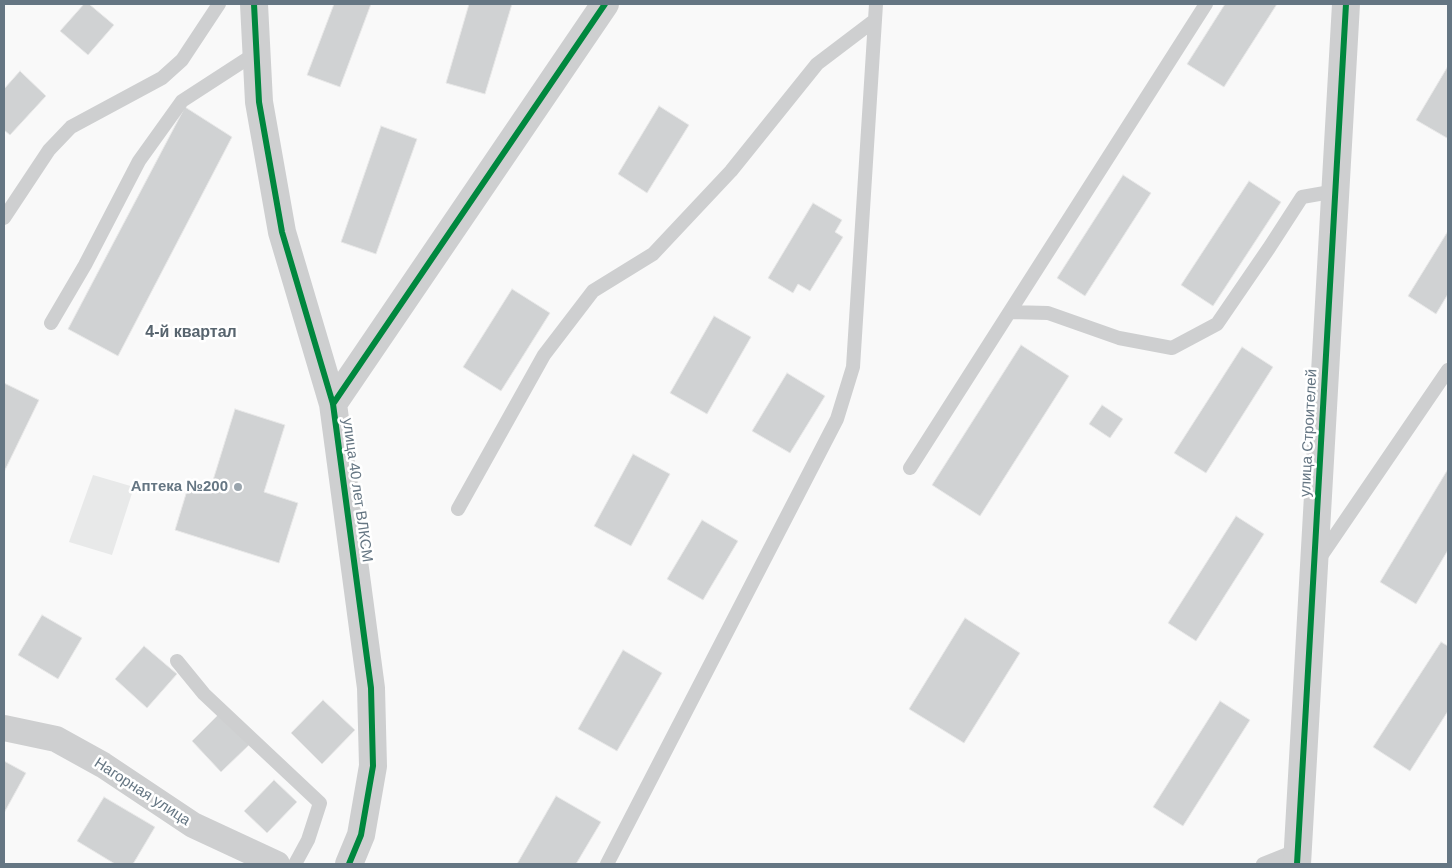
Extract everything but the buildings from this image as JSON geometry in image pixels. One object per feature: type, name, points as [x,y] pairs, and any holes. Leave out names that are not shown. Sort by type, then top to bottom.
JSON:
[{"type":"street","name":"улица 40 лет ВЛКСМ","points":[[254,4],[259,102],[282,232],[333,404],[372,688],[373,766],[360,835],[348,864]]},
{"type":"street","points":[[333,404],[606,4]]},
{"type":"street","name":"улица Строителей","points":[[1297,857],[1346,4]]},
{"type":"street","name":"Нагорная улица","points":[[4,728],[56,739],[104,766],[193,826],[277,864]]},
{"type":"lane","points":[[4,218],[49,150],[72,127],[162,78],[182,60],[219,4]]},
{"type":"lane","points":[[607,864],[837,419],[853,367],[876,4]]},
{"type":"lane","points":[[910,468],[1206,4]]},
{"type":"lane","points":[[458,509],[544,355],[593,290],[653,254],[731,170],[817,64],[874,20]]},
{"type":"lane","points":[[51,324],[85,265],[139,161],[182,101],[256,53]]},
{"type":"lane","points":[[1010,312],[1048,313],[1118,338],[1172,348],[1217,324],[1302,196],[1336,192]]},
{"type":"lane","points":[[1314,566],[1448,370]]},
{"type":"lane","points":[[177,660],[204,694],[320,802],[308,840],[295,864]]},
{"type":"lane","points":[[1263,864],[1297,857]]},
{"type":"shaded area","points":[[93,475],[134,487],[112,555],[69,542]]},
{"type":"cycle path","points":[[254,4],[259,102],[282,232],[333,404],[371,688],[373,766],[361,835],[349,864]]},
{"type":"cycle path","points":[[333,404],[605,4]]},
{"type":"cycle path","points":[[1297,864],[1346,4]]},
{"type":"place","name":"Аптека №200","points":[[238,487]]},
{"type":"district","name":"4-й квартал","points":[[191,333]]}]
